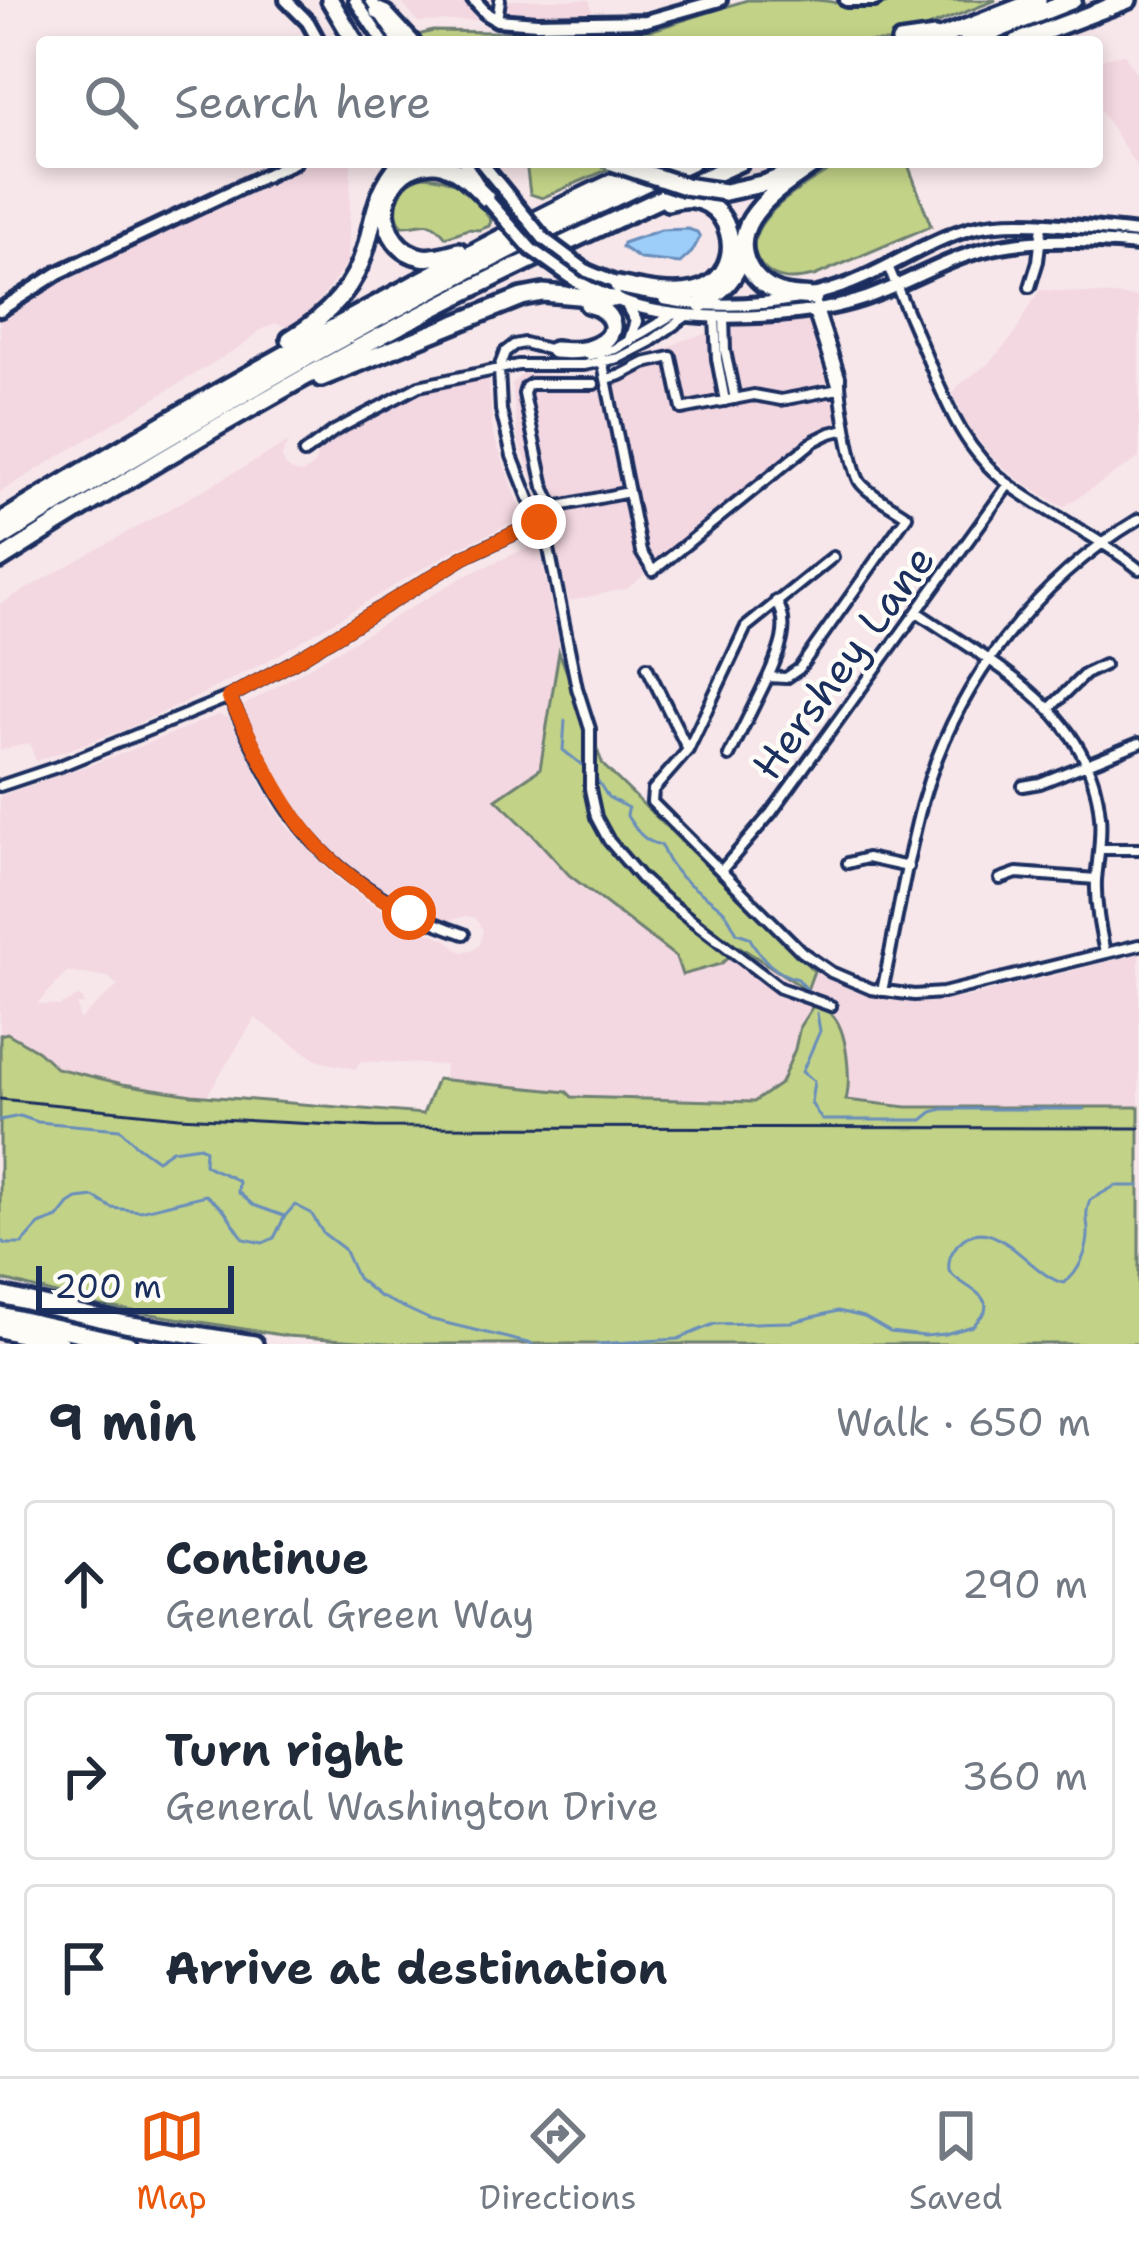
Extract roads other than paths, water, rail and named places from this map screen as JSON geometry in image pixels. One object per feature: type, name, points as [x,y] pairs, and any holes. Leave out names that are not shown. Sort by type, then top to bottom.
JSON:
[{"type":"highway","points":[[330,0],[351,36]]},
{"type":"highway","points":[[945,36],[1038,0]]},
{"type":"highway","points":[[982,36],[1073,0]]},
{"type":"highway","points":[[1032,36],[1128,0]]},
{"type":"highway","points":[[374,6],[405,36]]},
{"type":"highway","points":[[1050,36],[1076,18]]},
{"type":"highway","points":[[237,379],[244,365],[298,334],[344,295],[362,261],[382,186],[396,168]]},
{"type":"highway","points":[[414,168],[395,182],[386,200],[385,218],[405,249],[422,257],[485,245]]},
{"type":"highway","points":[[448,168],[461,174],[488,200]]},
{"type":"highway","points":[[630,168],[684,186],[724,192],[766,183],[802,168]]},
{"type":"highway","points":[[0,522],[237,379],[485,245],[645,168]]},
{"type":"highway","points":[[0,539],[284,370],[484,263],[679,168]]},
{"type":"highway","points":[[0,560],[279,393],[470,290],[727,168]]},
{"type":"highway","points":[[707,312],[734,278],[747,227],[758,210],[808,168]]},
{"type":"highway","points":[[279,393],[496,306],[543,293],[618,295],[702,289],[728,263],[730,236],[717,211],[698,199],[687,197],[610,224]]},
{"type":"highway","points":[[744,250],[754,277],[764,285],[815,305]]},
{"type":"highway","points":[[496,306],[546,298],[597,305],[610,316],[611,330],[602,342],[578,351],[554,350]]},
{"type":"highway","points":[[0,1295],[125,1324],[254,1344]]},
{"type":"highway","points":[[0,1315],[128,1344]]},
{"type":"highway","points":[[0,1330],[61,1344]]},
{"type":"main road","points":[[286,0],[316,36]]},
{"type":"main road","points":[[355,0],[379,36]]},
{"type":"main road","points":[[474,0],[497,20],[514,23],[628,23],[662,18],[684,5],[720,0]]},
{"type":"main road","points":[[846,0],[875,0]]},
{"type":"main road","points":[[374,6],[395,36]]},
{"type":"main road","points":[[0,310],[58,273],[281,168]]},
{"type":"main road","points":[[468,168],[488,200],[531,249],[576,281],[674,314],[861,300],[976,252],[1041,241],[1139,245]]},
{"type":"main road","points":[[487,168],[544,239],[629,307],[636,321],[630,340]]},
{"type":"main road","points":[[618,295],[670,300],[707,312],[815,305],[849,284],[978,227],[1004,224],[1139,232]]},
{"type":"street","points":[[497,20],[500,0]]},
{"type":"street","points":[[662,18],[670,2]]},
{"type":"street","points":[[1030,287],[1042,226]]},
{"type":"street","points":[[888,266],[961,432],[985,463],[1009,484],[1139,569]]},
{"type":"street","points":[[768,676],[786,678],[799,669],[907,517],[860,482],[815,305]]},
{"type":"street","points":[[730,400],[725,351],[707,312],[619,358],[574,355],[519,343],[505,352],[499,368],[506,437],[549,549],[590,729],[590,789],[602,830],[656,892],[780,988],[831,1006]]},
{"type":"street","points":[[304,453],[413,388],[499,368],[584,365],[674,314]]},
{"type":"street","points":[[608,379],[671,357],[682,409],[758,395],[781,400],[838,389]]},
{"type":"street","points":[[602,358],[641,552],[653,571],[814,441],[847,429]]},
{"type":"street","points":[[593,384],[526,387],[544,487],[554,507],[629,492]]},
{"type":"street","name":"Hershey Lane","points":[[721,871],[771,813],[1009,484]]},
{"type":"street","points":[[882,991],[921,806],[961,707],[988,661],[1040,598],[1103,542],[1139,520]]},
{"type":"street","points":[[0,786],[229,697],[466,556],[539,522]]},
{"type":"street","points":[[833,557],[746,627],[688,750],[653,790],[652,802],[702,858],[811,959],[855,983],[882,991],[943,993],[1139,945]]},
{"type":"street","points":[[729,756],[777,658],[785,616],[776,601]]},
{"type":"street","points":[[917,613],[1051,708],[1074,739],[1099,803],[1096,879],[1106,953]]},
{"type":"street","points":[[1051,708],[1085,674],[1104,665]]},
{"type":"street","points":[[646,667],[688,750]]},
{"type":"street","points":[[229,697],[285,805],[327,856],[390,903],[464,934]]},
{"type":"street","points":[[1023,786],[1139,743]]},
{"type":"street","points":[[1100,849],[1139,849]]},
{"type":"street","points":[[848,863],[867,858],[908,867]]},
{"type":"street","points":[[1000,879],[1021,873],[1096,879]]},
{"type":"street","points":[[774,1000],[780,988]]},
{"type":"water","points":[[688,229],[700,237],[680,263],[640,259],[622,247],[661,230]]},
{"type":"waterway","points":[[565,721],[563,750],[582,765]]},
{"type":"waterway","points":[[596,778],[608,797],[628,808],[627,816],[641,835],[661,845],[678,874],[721,908],[737,933],[749,937],[769,964],[798,979],[810,993]]},
{"type":"waterway","points":[[817,1013],[820,1031],[802,1072],[814,1081],[811,1103],[822,1120],[922,1120],[942,1109],[1084,1109]]},
{"type":"waterway","points":[[0,1120],[20,1116],[38,1122],[120,1129],[157,1160],[172,1150],[200,1146],[205,1150],[204,1164],[239,1182],[238,1192],[253,1205],[284,1216]]},
{"type":"waterway","points":[[597,1344],[678,1339],[714,1324],[792,1322],[838,1311],[864,1317],[890,1332],[925,1336],[973,1326],[986,1305],[949,1271],[957,1245],[984,1233],[1064,1283],[1085,1252],[1090,1200],[1115,1186],[1139,1186]]},
{"type":"waterway","points":[[0,1240],[22,1244],[39,1225],[58,1218],[77,1199],[94,1197],[112,1208],[140,1211],[206,1195],[224,1210],[244,1239],[263,1243],[274,1238],[295,1205],[311,1213],[323,1233],[344,1249],[357,1278],[379,1296],[429,1319],[532,1344]]},
{"type":"railway","points":[[0,1099],[179,1117],[375,1127],[1139,1128]]}]
